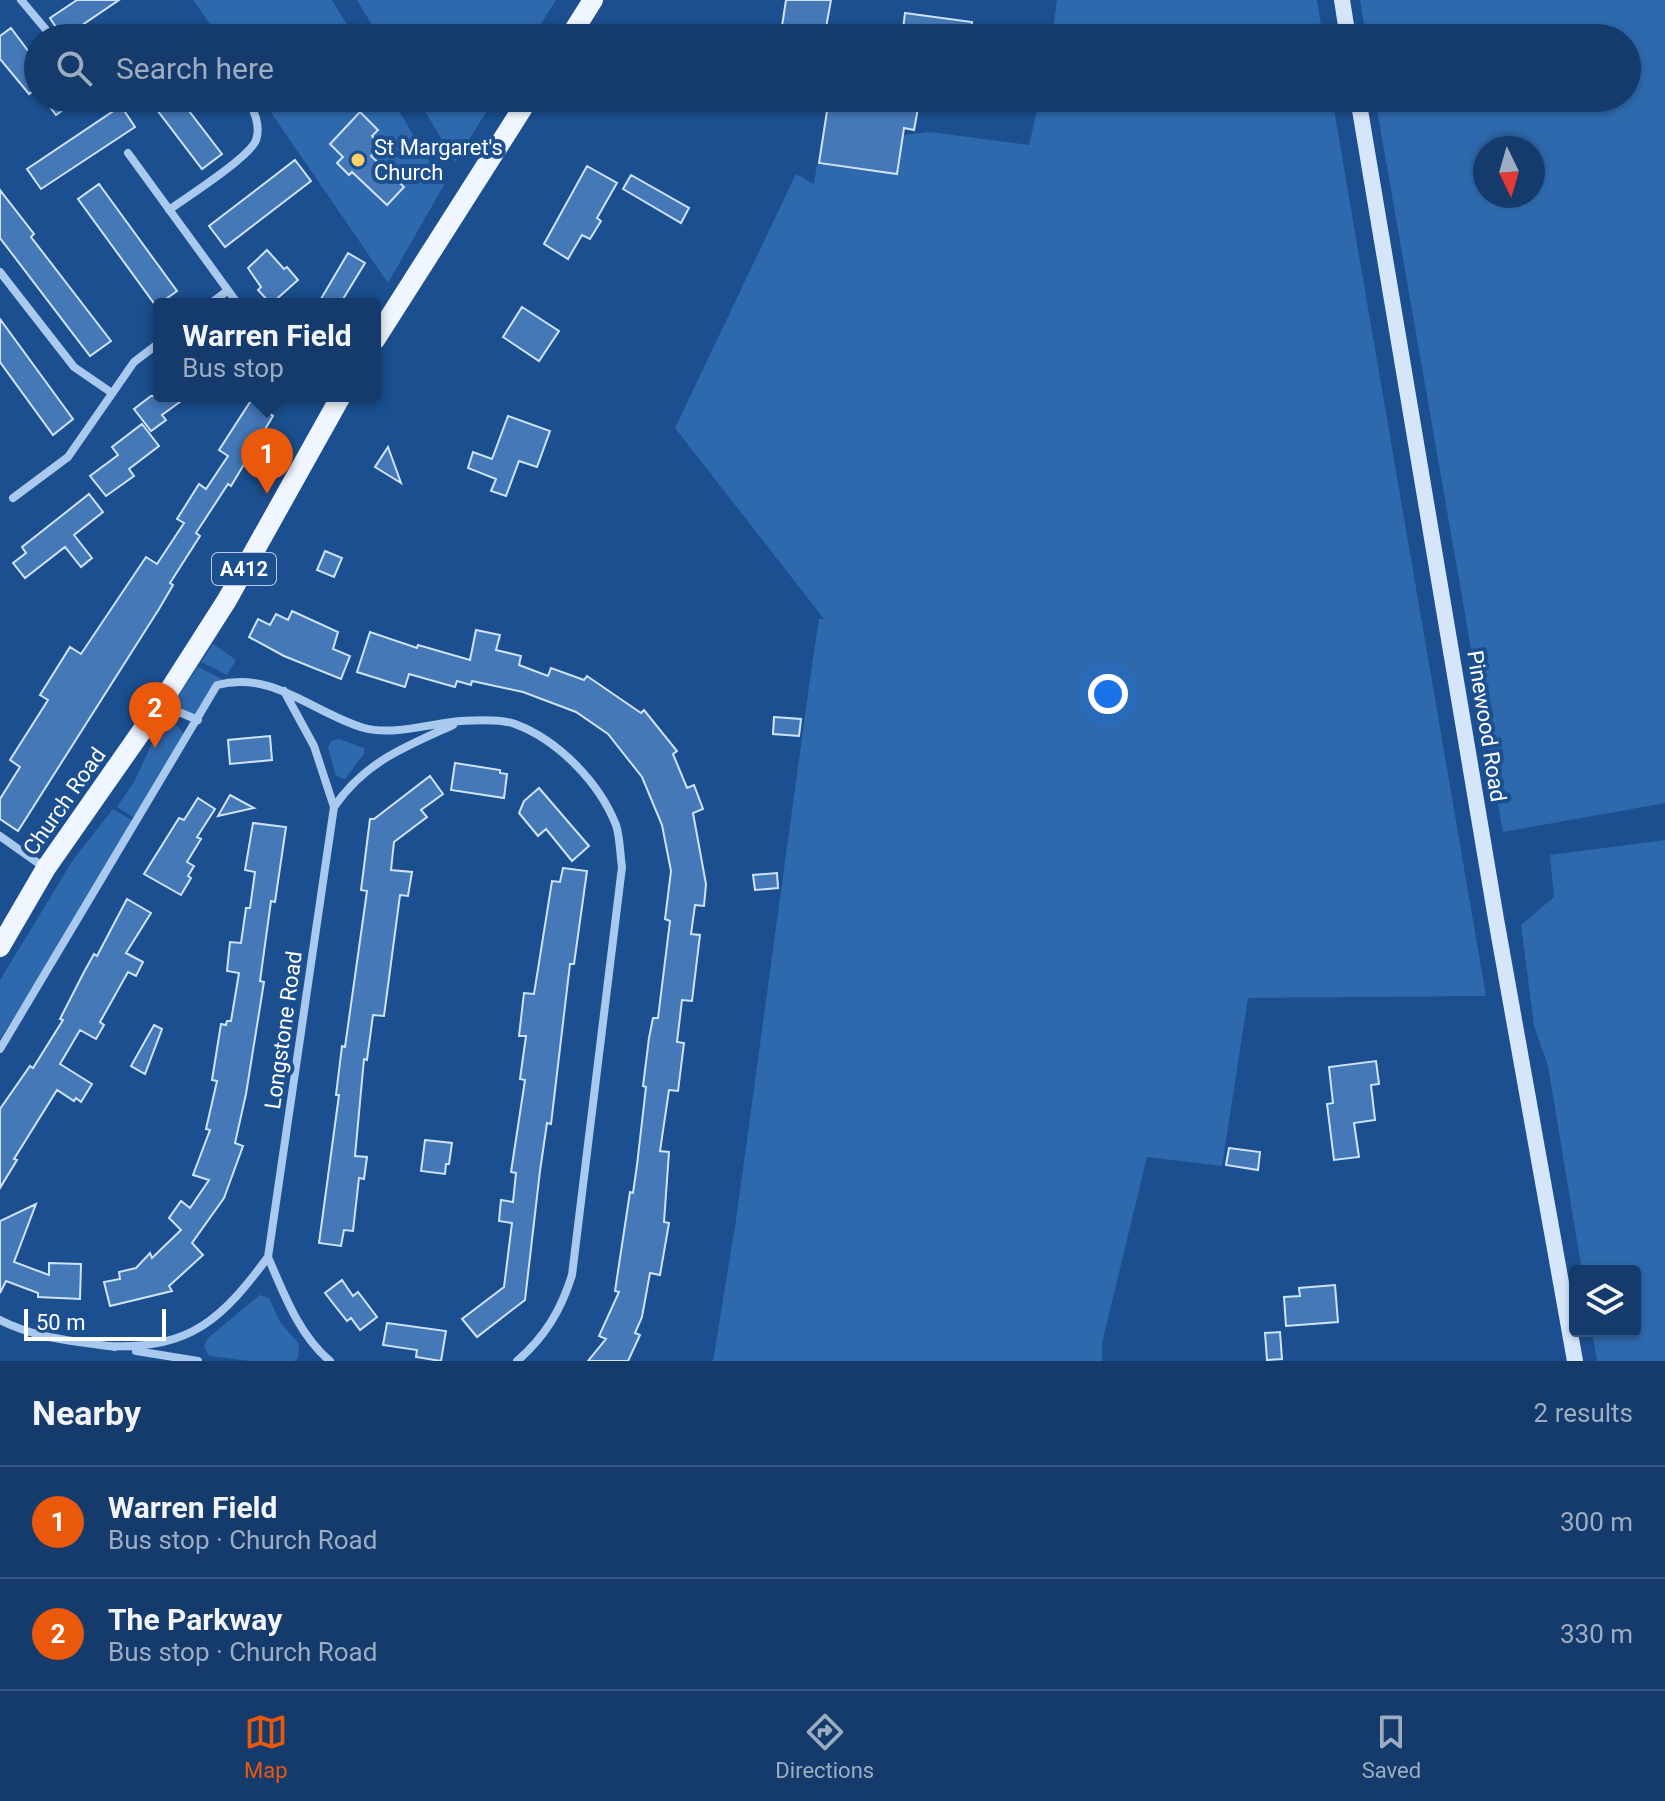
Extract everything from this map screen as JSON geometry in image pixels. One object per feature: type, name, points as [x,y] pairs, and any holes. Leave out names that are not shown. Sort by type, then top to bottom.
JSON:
[{"type":"main road","points":[[578,24],[593,0]]},
{"type":"main road","points":[[381,331],[520,112]]},
{"type":"main road","name":"Church Road","points":[[0,947],[46,868],[160,705],[227,600],[338,402]]},
{"type":"street","points":[[21,0],[41,24]]},
{"type":"street","points":[[1342,0],[1346,24]]},
{"type":"street","points":[[169,210],[245,156],[256,140],[257,123],[253,112]]},
{"type":"street","name":"Pinewood Road","points":[[1360,112],[1496,919],[1575,1361]]},
{"type":"street","points":[[128,153],[233,298]]},
{"type":"street","points":[[0,272],[74,367],[112,393]]},
{"type":"street","points":[[218,298],[227,291]]},
{"type":"street","points":[[13,498],[68,457],[134,362],[153,348]]},
{"type":"street","points":[[0,1049],[217,685],[237,679],[284,691],[367,729],[412,729],[462,721],[514,723],[560,750],[594,784],[617,826],[622,867],[572,1275],[564,1300],[550,1326],[517,1361]]},
{"type":"street","points":[[284,691],[314,746],[334,807]]},
{"type":"street","points":[[160,705],[198,720]]},
{"type":"street","points":[[334,807],[350,784],[368,768],[462,721]]},
{"type":"street","name":"Longstone Road","points":[[268,1257],[334,807]]},
{"type":"street","points":[[0,836],[46,868]]},
{"type":"street","points":[[110,1346],[144,1348],[176,1340],[201,1327],[229,1306],[268,1257],[286,1299],[312,1346],[330,1361]]},
{"type":"street","points":[[0,1320],[18,1329],[55,1339],[198,1361]]},
{"type":"shaded area","points":[[193,0],[332,0],[347,24],[210,24]]},
{"type":"shaded area","points":[[357,0],[556,0],[541,24],[372,24]]},
{"type":"shaded area","points":[[1057,0],[1317,0],[1321,24],[1054,24]]},
{"type":"shaded area","points":[[1360,0],[1665,0],[1665,803],[1503,832],[1377,112],[1641,112],[1641,24],[1364,24]]},
{"type":"shaded area","points":[[271,112],[400,112],[444,185],[388,283]]},
{"type":"shaded area","points":[[425,112],[486,112],[455,162]]},
{"type":"shaded area","points":[[1037,112],[1334,112],[1486,996],[1248,998],[1222,1166],[1147,1157],[1102,1343],[1102,1361],[713,1361],[736,1220],[810,679],[819,619],[824,619],[675,428],[796,174],[814,184],[817,164],[897,175],[903,135],[930,132],[1029,145]]},
{"type":"shaded area","points":[[213,644],[236,660],[227,675],[201,662]]},
{"type":"shaded area","points":[[198,667],[224,680],[195,716],[184,714],[176,699]]},
{"type":"shaded area","points":[[176,724],[184,734],[138,820],[117,807],[134,782],[160,726]]},
{"type":"shaded area","points":[[339,739],[364,748],[364,754],[345,779],[336,776],[328,748],[331,741]]},
{"type":"shaded area","points":[[113,809],[136,823],[0,1039],[0,980],[73,860]]},
{"type":"shaded area","points":[[1665,840],[1665,1361],[1597,1361],[1593,1337],[1641,1337],[1641,1265],[1581,1265],[1548,1066],[1534,1026],[1521,925],[1554,897],[1550,855]]},
{"type":"shaded area","points":[[260,1295],[269,1298],[280,1322],[299,1344],[298,1358],[294,1361],[250,1361],[209,1356],[204,1347],[207,1339]]},
{"type":"building","points":[[77,0],[119,0],[84,24],[54,24],[50,18]]},
{"type":"building","points":[[786,0],[831,0],[827,24],[782,24]]},
{"type":"building","points":[[905,13],[972,22],[972,24],[904,24]]},
{"type":"building","points":[[11,28],[24,45],[24,88],[0,59],[0,36]]},
{"type":"building","points":[[112,112],[125,112],[135,127],[41,189],[27,169]]},
{"type":"building","points":[[159,112],[190,112],[222,154],[202,169]]},
{"type":"building","name":"St Margaret's Church","points":[[360,112],[378,130],[372,136],[381,146],[371,156],[404,187],[387,205],[352,172],[349,175],[337,163],[343,157],[330,144]]},
{"type":"building","points":[[827,112],[917,112],[914,130],[904,128],[897,174],[819,163]]},
{"type":"building","points":[[295,160],[311,181],[225,247],[209,226]]},
{"type":"building","points":[[587,166],[617,183],[597,218],[601,221],[590,239],[582,235],[568,259],[544,244]]},
{"type":"building","points":[[631,175],[689,208],[681,223],[623,189]]},
{"type":"building","points":[[99,184],[177,291],[167,298],[153,298],[153,302],[78,199]]},
{"type":"building","points":[[0,190],[34,234],[31,237],[111,341],[90,356],[0,238]]},
{"type":"building","points":[[267,250],[298,280],[278,298],[265,298],[258,290],[261,287],[248,268]]},
{"type":"building","points":[[348,253],[365,263],[344,298],[322,298]]},
{"type":"building","points":[[522,307],[559,331],[539,361],[503,337]]},
{"type":"building","points":[[0,319],[73,419],[53,435],[0,362]]},
{"type":"building","points":[[151,396],[153,402],[180,402],[162,415],[166,420],[151,431],[134,409]]},
{"type":"building","points":[[250,402],[256,402],[273,416],[231,486],[228,484],[196,533],[200,536],[170,583],[173,585],[159,609],[18,831],[0,819],[0,799],[20,767],[10,760],[48,700],[40,695],[70,647],[81,654],[146,557],[157,564],[184,523],[177,519],[199,484],[206,489],[228,456],[219,450]]},
{"type":"building","points":[[508,416],[550,431],[537,467],[519,461],[506,496],[491,491],[496,479],[468,468],[473,452],[492,459]]},
{"type":"building","points":[[142,424],[159,446],[129,469],[134,476],[106,496],[90,476],[118,455],[112,447]]},
{"type":"building","points":[[388,447],[401,483],[375,467]]},
{"type":"building","points":[[89,494],[103,512],[74,535],[92,558],[81,567],[65,547],[25,578],[13,563],[26,553],[22,547]]},
{"type":"building","points":[[325,551],[342,558],[334,577],[317,570]]},
{"type":"building","points":[[292,611],[338,632],[333,649],[350,656],[341,679],[284,656],[249,637],[258,619],[270,625],[276,614],[288,620]]},
{"type":"building","points":[[476,630],[500,635],[496,650],[521,656],[519,665],[548,676],[551,668],[584,680],[587,676],[641,713],[644,710],[677,751],[673,754],[687,788],[694,785],[703,809],[693,813],[706,884],[704,906],[695,905],[691,934],[700,935],[692,1001],[682,1000],[677,1042],[684,1043],[678,1091],[669,1090],[660,1151],[669,1152],[664,1222],[669,1223],[660,1275],[650,1273],[642,1317],[635,1333],[640,1335],[628,1361],[588,1361],[606,1339],[599,1336],[619,1292],[615,1291],[637,1165],[649,1038],[653,1018],[658,1018],[670,921],[665,919],[671,871],[662,825],[642,777],[608,734],[576,712],[523,692],[472,681],[471,685],[457,681],[455,687],[409,674],[405,687],[357,672],[370,632],[417,648],[418,645],[470,660]]},
{"type":"building","points":[[774,717],[801,719],[799,736],[773,734]]},
{"type":"building","points":[[270,736],[272,760],[230,764],[228,740]]},
{"type":"building","points":[[455,763],[500,770],[500,773],[507,774],[504,798],[451,790]]},
{"type":"building","points":[[430,776],[443,794],[421,810],[427,817],[394,842],[391,870],[412,872],[408,896],[400,895],[384,1016],[373,1015],[367,1060],[364,1059],[355,1156],[367,1157],[364,1179],[359,1178],[353,1231],[344,1230],[341,1246],[319,1243],[339,1095],[336,1095],[342,1046],[345,1047],[367,891],[361,890],[370,819]]},
{"type":"building","points":[[539,788],[589,846],[572,861],[546,829],[538,836],[519,813],[524,801]]},
{"type":"building","points":[[230,795],[254,808],[218,816]]},
{"type":"building","points":[[198,798],[215,809],[197,837],[201,839],[187,862],[194,866],[181,895],[144,874],[179,818],[184,820]]},
{"type":"building","points":[[253,823],[286,827],[275,902],[271,901],[260,981],[264,982],[246,1094],[235,1143],[243,1146],[224,1198],[192,1243],[203,1255],[169,1286],[172,1291],[110,1306],[104,1282],[120,1279],[119,1272],[136,1268],[150,1253],[152,1258],[181,1230],[169,1218],[181,1201],[190,1208],[209,1180],[193,1175],[210,1130],[206,1129],[217,1081],[212,1080],[221,1024],[231,1021],[239,973],[227,971],[230,942],[241,943],[246,908],[250,908],[255,872],[245,870]]},
{"type":"building","points":[[563,868],[587,871],[574,964],[570,964],[551,1124],[547,1123],[540,1171],[525,1300],[477,1337],[462,1319],[504,1287],[512,1223],[499,1221],[501,1200],[513,1202],[516,1173],[511,1172],[525,1080],[520,1079],[526,1036],[519,1036],[524,993],[534,994],[552,881],[560,882]]},
{"type":"building","points":[[777,873],[778,888],[755,890],[753,875]]},
{"type":"building","points":[[127,899],[151,913],[126,953],[143,962],[136,976],[128,972],[100,1022],[104,1025],[96,1039],[80,1030],[60,1064],[92,1084],[81,1102],[57,1090],[14,1159],[17,1160],[0,1188],[0,1109],[30,1066],[33,1068],[63,1020],[60,1019],[84,972],[94,954],[97,956]]},
{"type":"building","points":[[154,1025],[162,1029],[145,1074],[131,1066]]},
{"type":"building","points":[[1376,1061],[1379,1084],[1371,1085],[1375,1120],[1354,1123],[1359,1157],[1334,1160],[1327,1104],[1333,1103],[1329,1067]]},
{"type":"building","points":[[425,1140],[452,1143],[445,1174],[421,1171]]},
{"type":"building","points":[[1229,1148],[1260,1152],[1258,1170],[1226,1165]]},
{"type":"building","points":[[36,1204],[14,1262],[49,1275],[49,1263],[81,1264],[80,1299],[38,1297],[38,1293],[6,1281],[0,1293],[0,1221]]},
{"type":"building","points":[[342,1280],[353,1296],[358,1292],[377,1317],[360,1330],[351,1318],[347,1321],[325,1293]]},
{"type":"building","points":[[1335,1285],[1338,1322],[1286,1326],[1284,1297],[1300,1296],[1299,1288]]},
{"type":"building","points":[[387,1323],[446,1331],[441,1361],[416,1357],[417,1350],[383,1345]]},
{"type":"building","points":[[1280,1332],[1282,1359],[1267,1360],[1265,1333]]},
{"type":"place","name":"St Margaret's Church","points":[[358,160]]},
{"type":"place","name":"Warren Field","points":[[267,494]]},
{"type":"place","name":"The Parkway","points":[[155,748]]}]
